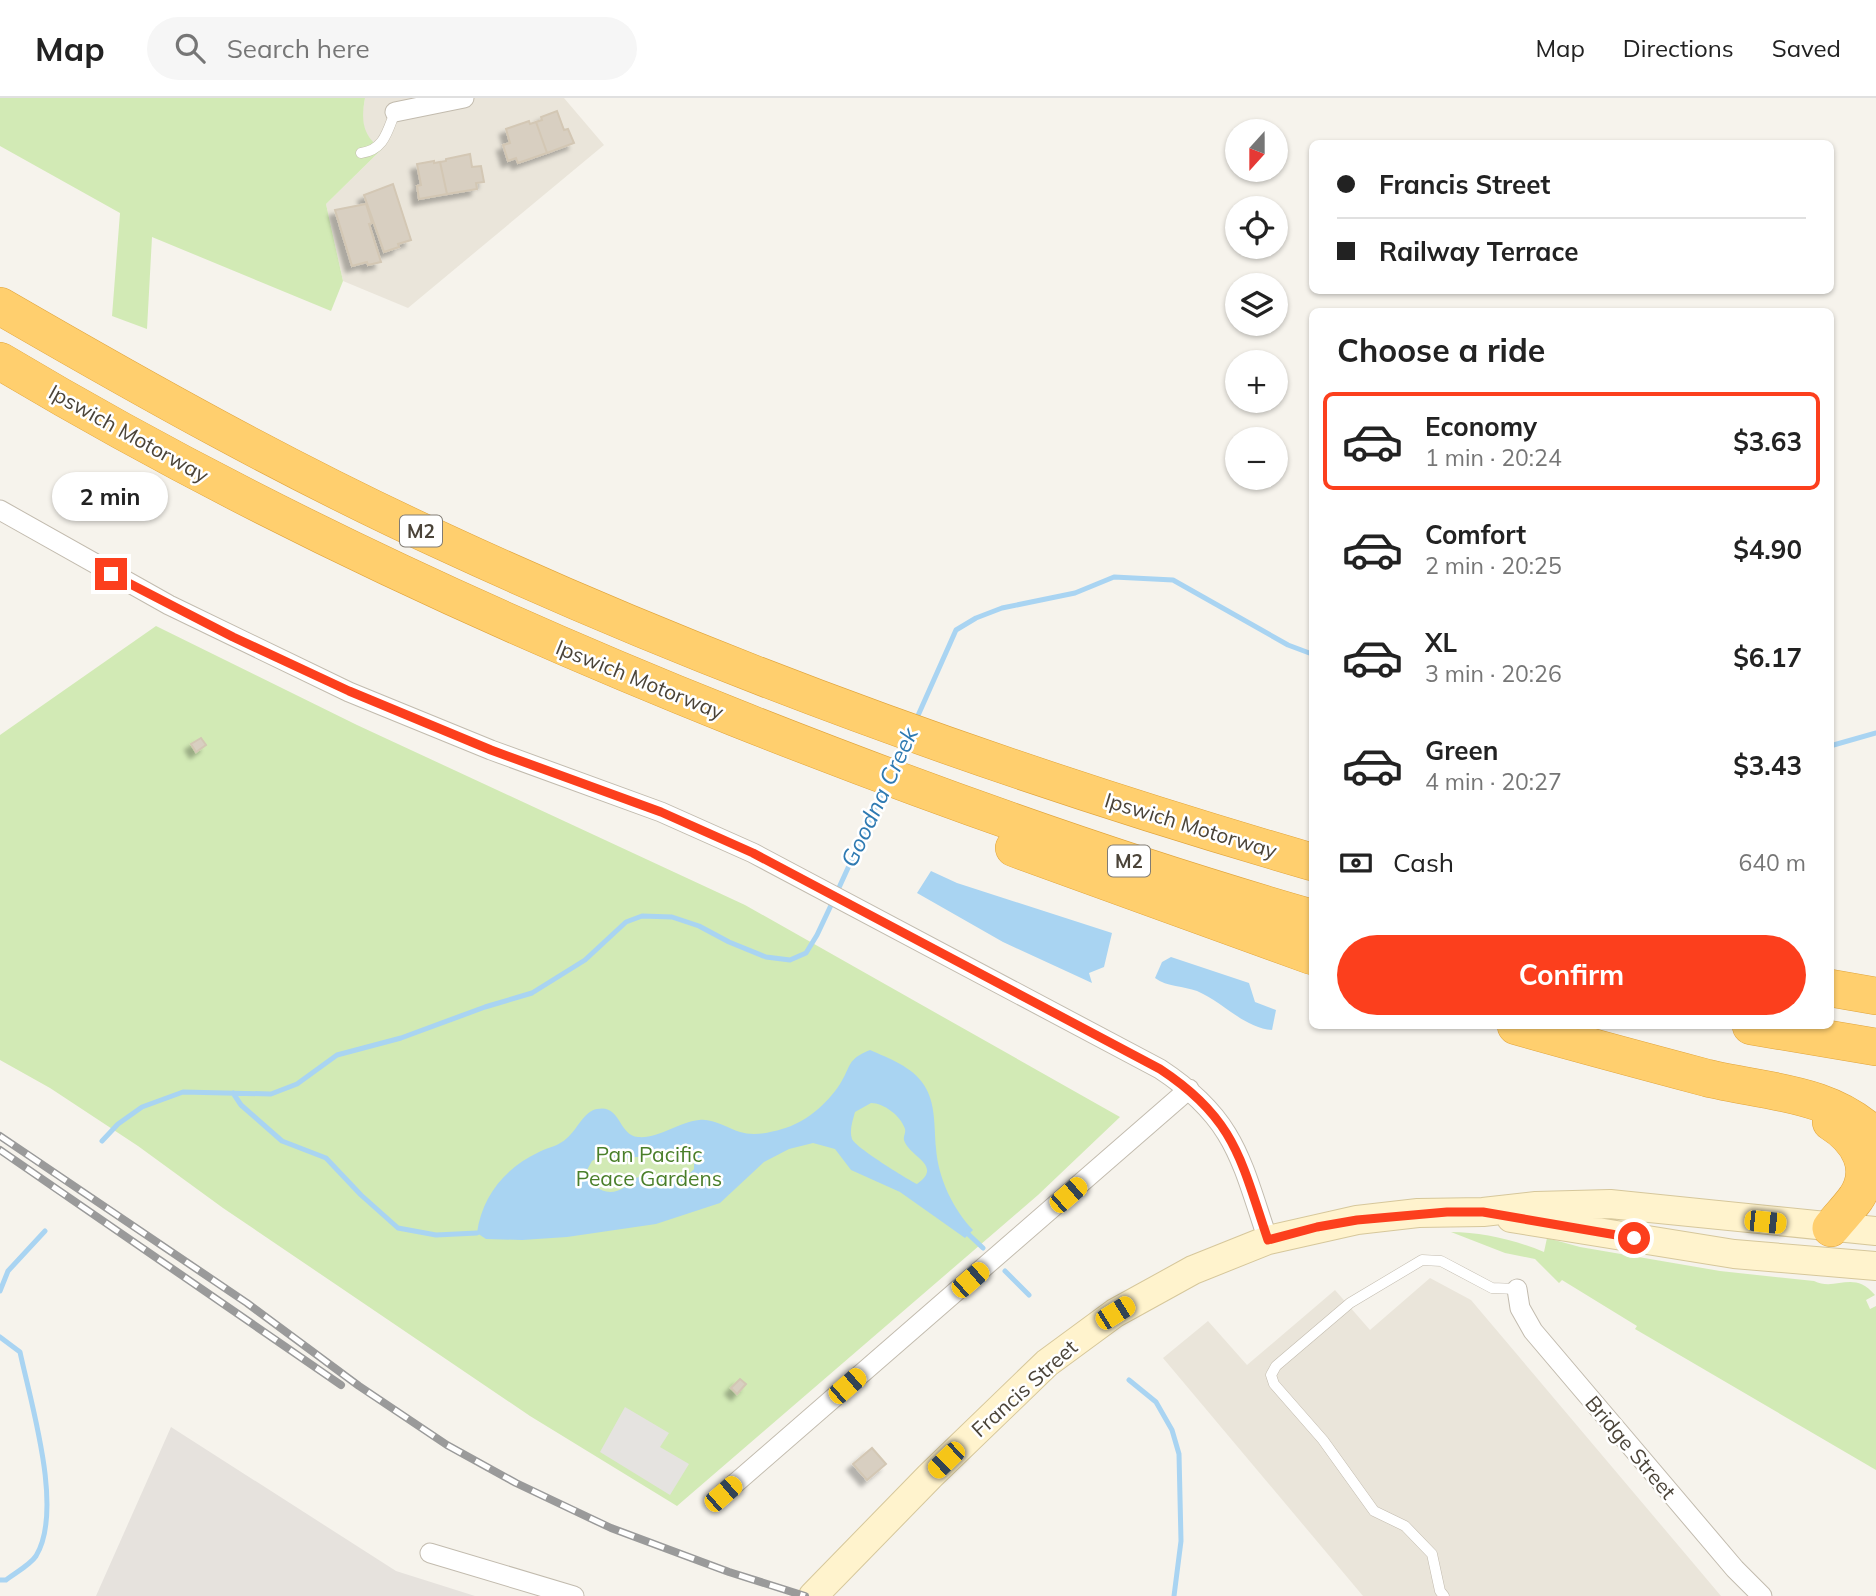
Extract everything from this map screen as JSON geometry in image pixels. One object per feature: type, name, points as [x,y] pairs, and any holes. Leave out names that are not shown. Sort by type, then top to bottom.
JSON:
[{"type":"highway","name":"Ipswich Motorway","points":[[0,306],[204,422],[440,541],[649,633],[862,715],[1074,788],[1309,861]]},
{"type":"highway","name":"Ipswich Motorway","points":[[0,361],[198,472],[430,588],[604,666],[795,742],[841,771],[941,808],[1309,917]]},
{"type":"highway","points":[[941,808],[1309,955]]},
{"type":"highway","points":[[1834,989],[1876,996]]},
{"type":"highway","points":[[1526,1029],[1834,1108],[1858,1122],[1876,1138]]},
{"type":"highway","points":[[1769,1029],[1876,1047]]},
{"type":"highway","points":[[1746,1087],[1828,1120],[1843,1130],[1861,1152],[1866,1170],[1862,1188],[1831,1228]]},
{"type":"main road","name":"Francis Street","points":[[813,1596],[1010,1398],[1078,1339],[1163,1284],[1193,1269],[1268,1240],[1327,1225],[1387,1216],[1610,1204],[1876,1231]]},
{"type":"main road","name":"Francis Street","points":[[1483,1212],[1734,1254],[1874,1270]]},
{"type":"street","points":[[395,112],[464,98]]},
{"type":"street","points":[[0,510],[151,595],[349,691],[491,750],[661,812],[753,853],[1160,1069],[1189,1089],[1216,1117],[1237,1149],[1268,1240]]},
{"type":"street","points":[[723,1494],[1189,1089]]},
{"type":"street","name":"Bridge Street","points":[[1517,1289],[1520,1308],[1533,1331],[1735,1569],[1762,1596]]},
{"type":"street","points":[[430,1553],[574,1596]]},
{"type":"lane","points":[[361,153],[371,152],[383,144],[395,112]]},
{"type":"lane","points":[[1444,1596],[1440,1591],[1432,1554],[1405,1526],[1374,1511],[1323,1440],[1274,1384],[1271,1375],[1276,1366],[1350,1303],[1416,1262],[1429,1259],[1441,1261],[1492,1288],[1517,1289]]},
{"type":"shaded area","points":[[365,98],[564,98],[604,145],[408,308],[343,281],[326,204],[382,149],[371,142],[365,131],[362,116]]},
{"type":"shaded area","points":[[1430,1278],[1471,1300],[1721,1596],[1363,1596],[1163,1358],[1208,1321],[1247,1365],[1335,1290],[1370,1330]]},
{"type":"shaded area","points":[[625,1407],[669,1433],[660,1447],[689,1464],[670,1495],[600,1452]]},
{"type":"shaded area","points":[[171,1427],[396,1571],[475,1596],[96,1596]]},
{"type":"green space","points":[[0,98],[365,98],[364,127],[370,139],[382,149],[326,204],[343,281],[331,311],[152,237],[147,329],[112,316],[120,213],[0,146]]},
{"type":"green space","name":"Pan Pacific Peace Gardens","points":[[156,626],[357,725],[745,905],[1120,1117],[1038,1195],[677,1506],[530,1416],[223,1208],[138,1146],[50,1088],[0,1060],[0,735]]},
{"type":"green space","points":[[1451,1232],[1498,1238],[1544,1252],[1547,1238],[1580,1247],[1720,1271],[1822,1284],[1852,1282],[1867,1287],[1875,1295],[1866,1300],[1870,1309],[1876,1306],[1876,1470],[1635,1329],[1637,1326],[1562,1280],[1559,1283],[1535,1259],[1505,1253]]},
{"type":"water","points":[[931,871],[957,883],[1112,933],[1104,967],[1089,973],[1092,983],[1003,942],[917,893]]},
{"type":"water","points":[[1171,957],[1249,983],[1255,1002],[1276,1010],[1272,1030],[1252,1025],[1197,991],[1155,978],[1162,962]]},
{"type":"water","points":[[870,1050],[907,1068],[928,1092],[933,1107],[937,1159],[943,1182],[953,1203],[973,1230],[965,1238],[900,1192],[851,1170],[835,1149],[813,1143],[789,1149],[764,1162],[720,1203],[656,1224],[567,1237],[522,1240],[486,1239],[477,1233],[490,1195],[506,1175],[527,1159],[564,1141],[592,1110],[611,1111],[631,1135],[638,1137],[653,1135],[691,1121],[704,1120],[745,1133],[772,1132],[791,1126],[815,1112],[835,1091],[853,1060]],"holes":[[[871,1103],[886,1108],[903,1124],[907,1146],[926,1166],[927,1172],[917,1184],[871,1155],[852,1139],[855,1112]],[[682,1153],[694,1161],[694,1169],[690,1173],[639,1177],[612,1192],[606,1192],[596,1186],[587,1170],[592,1161],[602,1155],[625,1158]]]},
{"type":"building","points":[[557,111],[564,130],[568,129],[574,143],[547,153],[536,122],[542,120],[541,117]]},
{"type":"building","points":[[529,121],[530,124],[536,122],[547,153],[518,163],[516,158],[508,161],[503,145],[510,143],[506,129]]},
{"type":"building","points":[[470,154],[472,167],[481,166],[484,182],[476,183],[477,189],[447,194],[440,162]]},
{"type":"building","points":[[440,162],[447,194],[419,199],[417,186],[421,185],[417,164]]},
{"type":"building","points":[[393,184],[411,240],[384,252],[364,195]]},
{"type":"building","points":[[366,204],[372,223],[369,224],[381,262],[352,266],[335,210]]},
{"type":"building","points":[[201,738],[206,745],[196,752],[191,744]]},
{"type":"building","points":[[740,1379],[746,1384],[737,1394],[731,1388]]},
{"type":"building","points":[[872,1448],[886,1464],[867,1480],[853,1464]]},
{"type":"waterway","name":"Goodna Creek","points":[[916,720],[956,630],[976,618],[1002,608],[1075,593],[1114,577],[1173,580],[1288,645],[1309,653]]},
{"type":"waterway","name":"Goodna Creek","points":[[1834,745],[1876,733]]},
{"type":"waterway","name":"Goodna Creek","points":[[895,764],[904,744]]},
{"type":"waterway","name":"Goodna Creek","points":[[837,892],[884,789]]},
{"type":"waterway","name":"Goodna Creek","points":[[102,1141],[118,1124],[142,1107],[183,1092],[271,1094],[297,1084],[337,1055],[401,1038],[532,993],[585,960],[626,922],[642,916],[672,917],[699,926],[766,957],[790,960],[806,953],[833,901]]},
{"type":"waterway","points":[[233,1093],[241,1105],[282,1141],[326,1158],[361,1195],[398,1228],[436,1235],[477,1233]]},
{"type":"waterway","name":"Goodna Creek","points":[[0,1291],[8,1271],[45,1231]]},
{"type":"waterway","points":[[965,1231],[983,1248]]},
{"type":"waterway","points":[[1005,1271],[1029,1295]]},
{"type":"waterway","name":"Goodna Creek","points":[[0,1337],[20,1352],[43,1456],[47,1512],[44,1536],[36,1556],[6,1580],[0,1580]]},
{"type":"waterway","points":[[1129,1380],[1156,1402],[1172,1430],[1179,1454],[1181,1541],[1174,1596]]},
{"type":"railway","points":[[0,1136],[247,1303],[359,1386],[447,1445],[516,1483],[611,1528],[729,1572],[805,1596]]},
{"type":"railway","points":[[0,1150],[341,1385]]},
{"type":"route","points":[[111,574],[273,657],[418,721],[661,812],[753,853],[1160,1069],[1199,1098],[1231,1139],[1245,1169],[1268,1240],[1357,1220],[1447,1212],[1483,1212],[1634,1238]]}]
